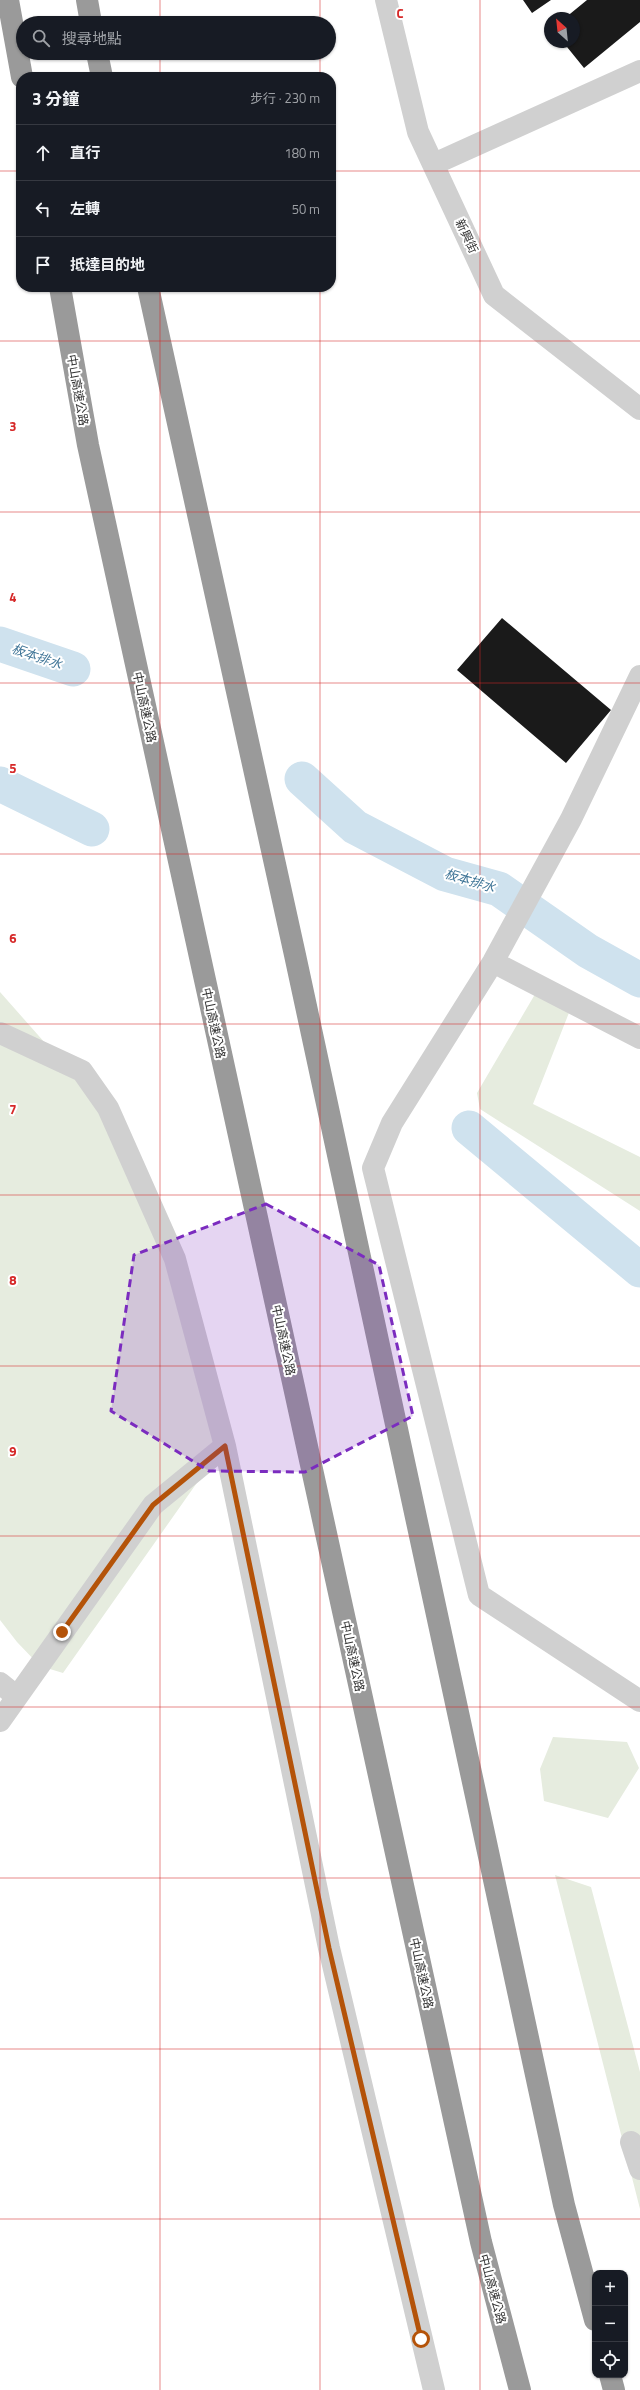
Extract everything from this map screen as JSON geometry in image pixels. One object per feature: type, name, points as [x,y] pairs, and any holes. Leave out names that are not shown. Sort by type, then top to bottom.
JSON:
[{"type":"highway","points":[[8,0],[16,44]]},
{"type":"highway","points":[[87,0],[90,16]]},
{"type":"highway","points":[[19,60],[21,72]]},
{"type":"highway","points":[[98,60],[101,72]]},
{"type":"highway","name":"中山高速公路","points":[[61,292],[88,445],[447,2088],[481,2242],[520,2390]]},
{"type":"highway","points":[[149,292],[302,986],[564,2205],[592,2309]]},
{"type":"highway","points":[[611,2378],[614,2390]]},
{"type":"street","name":"新興街","points":[[386,0],[418,132],[494,295],[640,409]]},
{"type":"street","points":[[434,164],[640,71]]},
{"type":"street","points":[[640,676],[571,819],[493,962],[392,1123],[373,1168],[480,1595],[640,1701]]},
{"type":"street","points":[[493,962],[640,1038]]},
{"type":"street","points":[[0,1033],[82,1071],[108,1108],[175,1259],[225,1446],[329,1948],[434,2390]]},
{"type":"street","points":[[0,1721],[8,1690],[153,1505],[225,1446]]},
{"type":"street","points":[[631,2142],[640,2169]]},
{"type":"highlighted area","points":[[266,1204],[379,1265],[413,1416],[305,1472],[209,1471],[111,1411],[134,1255]]},
{"type":"shaded area","points":[[541,984],[574,1000],[533,1104],[640,1157],[640,1211],[480,1109],[477,1093]]},
{"type":"shaded area","points":[[0,992],[61,1061],[107,1107],[222,1414],[213,1460],[63,1673],[40,1666],[17,1642],[0,1620]]},
{"type":"shaded area","points":[[553,1737],[627,1742],[639,1768],[608,1818],[544,1801],[540,1769]]},
{"type":"shaded area","points":[[555,1875],[591,1887],[640,2072],[640,2209]]},
{"type":"building","points":[[523,0],[551,0],[532,13]]},
{"type":"building","points":[[587,0],[640,0],[640,22],[584,68],[568,48],[580,48],[580,12],[572,12]]},
{"type":"building","points":[[502,618],[611,710],[566,763],[457,670]]},
{"type":"waterway","name":"板本排水","points":[[0,644],[73,669]]},
{"type":"waterway","name":"板本排水","points":[[302,779],[355,827],[445,874],[499,889],[588,951],[640,980]]},
{"type":"waterway","points":[[0,784],[92,829]]},
{"type":"waterway","points":[[469,1128],[640,1270]]},
{"type":"route","points":[[62,1632],[153,1505],[225,1446],[329,1948],[421,2339]]}]
